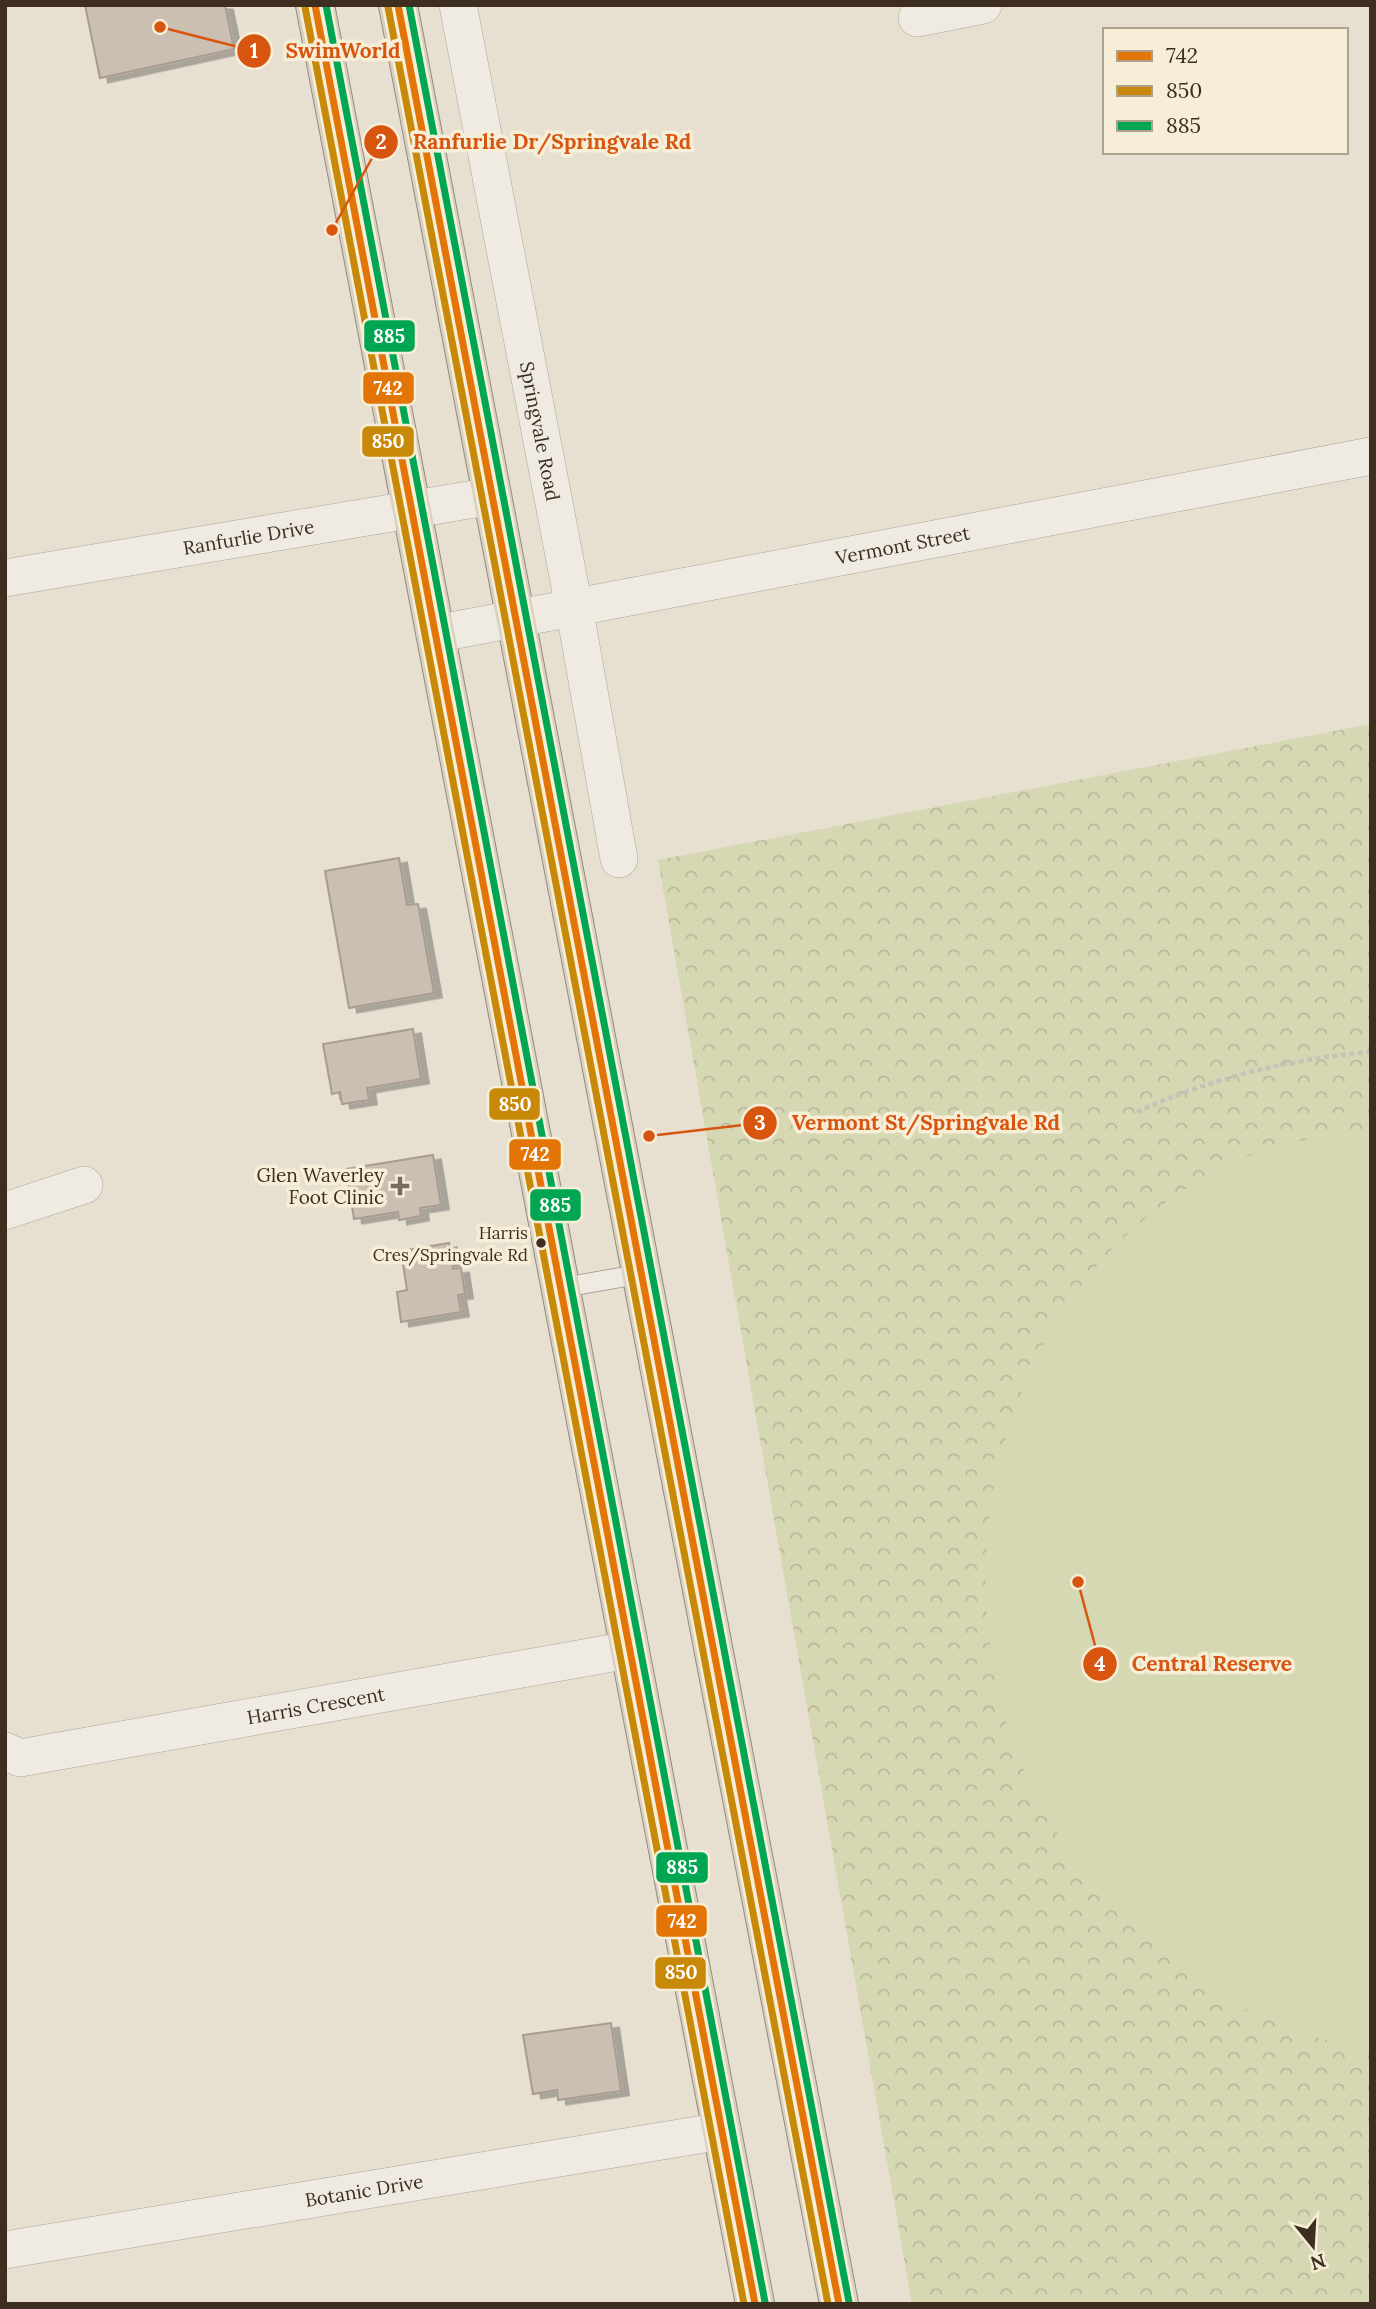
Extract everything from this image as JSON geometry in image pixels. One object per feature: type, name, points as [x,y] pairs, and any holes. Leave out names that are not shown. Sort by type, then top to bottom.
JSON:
[{"type":"highway","points":[[315,5],[755,2304]]},
{"type":"highway","points":[[398,5],[839,2304]]},
{"type":"street","name":"Springvale Road","points":[[458,5],[620,859]]},
{"type":"street","points":[[917,18],[983,5]]},
{"type":"street","name":"Vermont Street","points":[[435,634],[1371,456]]},
{"type":"street","name":"Ranfurlie Drive","points":[[5,578],[492,496]]},
{"type":"street","points":[[5,1212],[85,1185]]},
{"type":"street","name":"Harris Crescent","points":[[5,1751],[20,1758],[629,1650]]},
{"type":"street","name":"Botanic Drive","points":[[5,2250],[722,2131]]},
{"type":"lane","points":[[560,1288],[641,1274]]},
{"type":"path","points":[[1137,1112],[1206,1084],[1251,1070],[1333,1055],[1371,1052]]},
{"type":"green space","points":[[1371,724],[1371,2304],[912,2304],[658,860]]},
{"type":"green space","points":[[1371,1136],[1371,2050],[1291,2029],[1251,2012],[1214,1991],[1146,1939],[1088,1877],[1042,1807],[1009,1731],[994,1673],[985,1581],[989,1518],[1001,1455],[1020,1394],[1048,1337],[1083,1284],[1125,1237],[1194,1183],[1234,1162],[1276,1147],[1298,1141]]},
{"type":"building","points":[[85,5],[225,5],[234,49],[100,78]]},
{"type":"building","points":[[399,858],[407,905],[418,904],[434,993],[349,1008],[325,871]]},
{"type":"building","points":[[413,1029],[421,1079],[367,1088],[369,1100],[342,1104],[340,1092],[332,1094],[323,1044]]},
{"type":"building","points":[[433,1155],[441,1205],[420,1208],[421,1216],[399,1220],[398,1212],[354,1219],[346,1169]]},
{"type":"building","points":[[449,1243],[453,1269],[461,1268],[465,1294],[458,1295],[461,1312],[401,1322],[397,1292],[407,1290],[401,1251]]},
{"type":"building","points":[[611,2023],[621,2091],[558,2100],[557,2090],[533,2094],[523,2035]]},
{"type":"transit line","name":"742","points":[[315,5],[755,2304]]},
{"type":"transit line","name":"885","points":[[326,5],[765,2302]]},
{"type":"transit line","name":"742","points":[[398,5],[839,2304]]},
{"type":"transit line","name":"885","points":[[409,5],[849,2302]]},
{"type":"transit line","name":"850","points":[[305,7],[744,2304]]},
{"type":"transit line","name":"850","points":[[388,7],[828,2304]]},
{"type":"place","name":"SwimWorld","points":[[160,27]]},
{"type":"place","name":"Ranfurlie Dr/Springvale Rd","points":[[332,230]]},
{"type":"place","name":"Vermont St/Springvale Rd","points":[[649,1136]]},
{"type":"place","name":"Glen Waverley Foot Clinic","points":[[400,1186]]},
{"type":"place","name":"Harris Cres/Springvale Rd","points":[[541,1243]]},
{"type":"place","name":"Central Reserve","points":[[1078,1582]]}]
